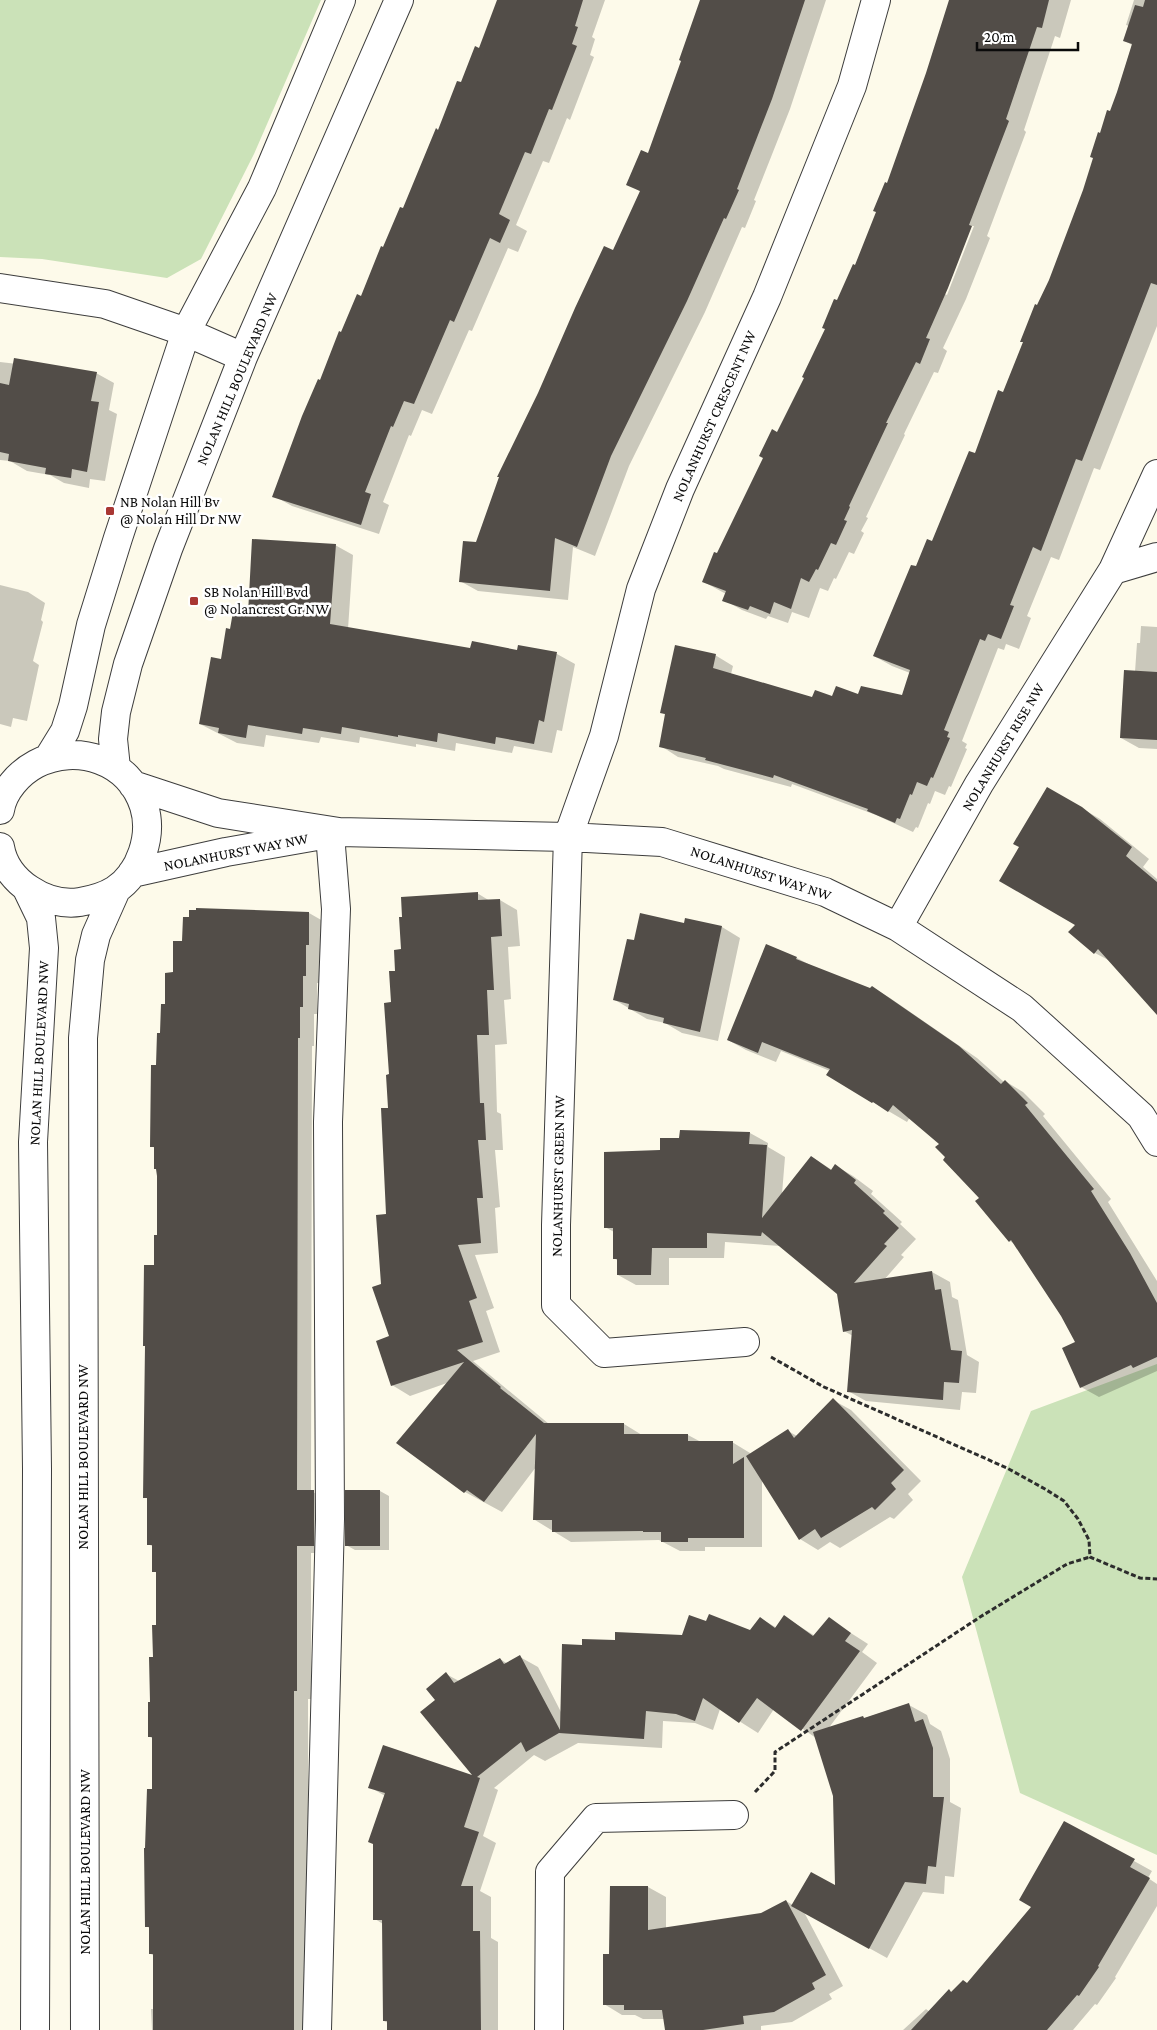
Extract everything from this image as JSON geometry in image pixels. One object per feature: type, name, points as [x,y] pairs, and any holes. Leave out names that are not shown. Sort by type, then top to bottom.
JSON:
[{"type":"street","points":[[0,810],[6,788],[28,768],[49,757],[65,730],[73,706],[91,625],[186,332],[262,188],[341,0]]},
{"type":"street","name":"NOLAN HILL BOULEVARD NW","points":[[85,2030],[83,1038],[90,960],[96,935],[124,881],[143,852],[147,829],[144,806],[125,777],[113,739],[116,712],[128,664],[168,549],[243,357],[399,0]]},
{"type":"street","name":"NOLANHURST CRESCENT NW","points":[[568,837],[604,736],[640,589],[680,489],[767,296],[852,86],[876,0]]},
{"type":"street","points":[[0,288],[105,304],[186,332],[243,357]]},
{"type":"street","name":"NOLANHURST RISE NW","points":[[898,927],[979,784],[1113,570],[1157,474]]},
{"type":"street","points":[[1113,570],[1157,557]]},
{"type":"street","name":"NOLANHURST WAY NW","points":[[49,757],[73,754],[96,758],[125,777],[218,813],[334,833],[568,837],[662,842],[825,892],[898,927],[1022,1008],[1149,1109],[1157,1142]]},
{"type":"street","points":[[317,2030],[330,1519],[328,1122],[336,909],[334,833]]},
{"type":"street","name":"NOLANHURST WAY NW","points":[[13,876],[48,900],[71,903],[94,900],[124,881],[226,852],[334,833]]},
{"type":"street","name":"NOLANHURST GREEN NW","points":[[568,837],[556,1215],[556,1305],[604,1354],[746,1342]]},
{"type":"street","name":"NOLAN HILL BOULEVARD NW","points":[[0,847],[13,876],[41,918],[44,948],[33,1142],[37,1469],[36,2030]]},
{"type":"street","points":[[549,2030],[550,1872],[596,1818],[734,1815]]},
{"type":"path","points":[[746,1342],[824,1387],[1007,1468],[1052,1493],[1064,1501],[1078,1519],[1089,1540],[1090,1557]]},
{"type":"path","points":[[734,1815],[775,1771],[775,1752],[980,1617],[1067,1564],[1090,1557],[1140,1578],[1157,1579]]},
{"type":"green space","points":[[0,0],[321,0],[254,154],[201,259],[167,278],[42,259],[0,257]]},
{"type":"green space","points":[[1157,1364],[1157,1855],[1020,1793],[962,1577],[1031,1411]]},
{"type":"building","points":[[497,0],[583,0],[575,26],[578,27],[572,44],[577,46],[552,110],[549,109],[531,154],[525,152],[499,214],[510,220],[500,243],[490,238],[454,322],[450,320],[414,404],[404,401],[393,427],[391,426],[365,492],[371,494],[361,525],[272,497],[302,416],[318,379],[320,380],[339,331],[341,332],[357,294],[361,296],[381,246],[383,247],[400,207],[403,208],[436,128],[438,130],[457,81],[461,82],[475,46],[479,48]]},
{"type":"building","points":[[700,0],[805,0],[772,99],[737,189],[739,190],[611,456],[577,547],[555,538],[550,591],[459,582],[463,541],[476,542],[499,477],[497,477],[538,393],[575,308],[604,246],[613,250],[640,191],[626,185],[641,150],[648,153],[681,61],[679,60]]},
{"type":"building","points":[[949,0],[1049,0],[1042,28],[1037,27],[1006,119],[1009,121],[969,225],[972,226],[926,338],[930,339],[920,364],[916,362],[886,423],[888,423],[849,506],[844,520],[847,521],[836,545],[831,543],[818,570],[816,569],[809,582],[801,578],[791,609],[774,602],[770,614],[750,606],[748,610],[722,601],[726,591],[702,582],[714,552],[717,553],[763,458],[759,456],[772,429],[777,432],[804,378],[802,377],[825,329],[822,328],[834,299],[837,300],[853,264],[855,265],[876,212],[873,211],[885,182],[887,183],[926,73]]},
{"type":"building","points":[[1145,0],[1157,0],[1157,285],[1151,283],[1082,461],[1076,459],[1041,551],[1033,547],[1010,605],[1014,606],[1001,639],[988,634],[985,641],[980,639],[944,730],[949,732],[947,737],[950,738],[933,778],[931,777],[927,786],[917,782],[900,819],[897,818],[895,823],[867,811],[868,809],[774,775],[773,778],[705,760],[706,758],[659,747],[665,714],[660,713],[675,645],[716,654],[713,668],[812,697],[815,690],[832,696],[836,686],[858,694],[861,686],[902,695],[910,670],[873,656],[911,565],[916,566],[927,539],[932,541],[969,451],[975,453],[998,390],[1003,392],[1023,342],[1020,342],[1035,304],[1037,305],[1049,280],[1083,190],[1093,158],[1090,157],[1098,132],[1100,133],[1107,110],[1110,111],[1117,92],[1132,44],[1123,41],[1135,5],[1143,7]]},
{"type":"building","points":[[14,358],[97,372],[91,401],[99,402],[87,472],[72,469],[71,478],[45,474],[46,468],[8,461],[9,454],[0,452],[0,383],[9,385]]},
{"type":"building","points":[[252,539],[336,544],[330,624],[470,648],[472,641],[517,650],[518,645],[557,652],[544,722],[539,720],[534,744],[496,737],[495,744],[438,733],[437,742],[342,727],[341,734],[303,728],[302,734],[248,725],[246,738],[218,733],[219,728],[199,724],[211,657],[221,659],[226,628],[230,629],[233,612],[248,614]]},
{"type":"building","points":[[1124,670],[1157,672],[1157,740],[1120,738]]},
{"type":"building","points":[[1047,787],[1082,807],[1132,847],[1126,856],[1157,882],[1157,1015],[1098,949],[1094,954],[1068,932],[1075,925],[999,881],[1019,847],[1013,844]]},
{"type":"building","points":[[478,892],[478,900],[500,899],[502,936],[491,937],[494,990],[487,990],[489,1035],[477,1035],[480,1103],[484,1103],[486,1140],[478,1140],[483,1198],[477,1198],[481,1243],[458,1245],[477,1298],[469,1301],[483,1342],[457,1350],[544,1423],[624,1423],[624,1434],[688,1434],[688,1441],[733,1441],[733,1464],[744,1457],[744,1538],[688,1538],[688,1542],[661,1542],[661,1532],[552,1532],[552,1520],[533,1520],[536,1434],[484,1502],[467,1490],[464,1493],[396,1443],[464,1362],[391,1386],[376,1341],[389,1336],[372,1287],[381,1284],[376,1215],[386,1214],[381,1108],[388,1108],[386,1075],[389,1074],[384,1003],[391,1002],[389,971],[395,971],[394,950],[401,949],[399,917],[402,917],[401,897]]},
{"type":"building","points":[[196,908],[309,912],[309,945],[306,945],[306,976],[303,976],[303,1007],[300,1007],[300,1038],[298,1038],[297,1490],[314,1490],[314,1546],[297,1546],[297,1691],[294,1691],[294,2030],[153,2030],[153,1954],[149,1954],[149,1927],[145,1927],[144,1848],[147,1789],[152,1789],[152,1737],[148,1737],[148,1702],[150,1702],[149,1657],[153,1657],[152,1625],[156,1625],[156,1572],[152,1572],[152,1545],[147,1545],[147,1498],[143,1498],[144,1265],[154,1265],[154,1235],[157,1235],[157,1176],[156,1169],[154,1169],[154,1147],[150,1147],[151,1065],[156,1065],[157,1033],[160,1033],[161,1004],[165,1004],[165,973],[173,972],[173,941],[182,941],[183,917],[189,917],[189,910],[196,910]]},
{"type":"building","points":[[640,913],[684,923],[685,918],[722,926],[700,1032],[663,1023],[664,1018],[628,1009],[629,1004],[613,1000],[627,939],[634,940]]},
{"type":"building","points":[[766,944],[797,957],[796,959],[870,988],[872,986],[959,1046],[1001,1084],[1005,1080],[1028,1103],[1025,1105],[1094,1189],[1091,1191],[1130,1253],[1157,1303],[1157,1357],[1133,1368],[1131,1365],[1080,1388],[1062,1348],[1075,1342],[1061,1316],[1011,1240],[1009,1242],[975,1201],[979,1198],[943,1160],[945,1157],[935,1147],[939,1144],[893,1105],[888,1112],[826,1075],[830,1069],[762,1042],[758,1053],[727,1040]]},
{"type":"building","points":[[680,1130],[750,1132],[749,1144],[767,1145],[762,1218],[811,1156],[831,1170],[835,1164],[856,1180],[854,1183],[885,1211],[883,1213],[899,1228],[884,1244],[887,1246],[854,1283],[932,1271],[935,1290],[941,1289],[951,1350],[962,1351],[959,1383],[944,1382],[943,1400],[847,1392],[852,1330],[843,1332],[837,1294],[762,1232],[761,1236],[707,1233],[707,1248],[652,1248],[651,1275],[617,1275],[617,1259],[613,1259],[613,1228],[604,1228],[604,1152],[660,1150],[660,1138],[679,1138]]},
{"type":"building","points":[[833,1398],[904,1470],[891,1483],[896,1489],[875,1510],[872,1507],[821,1538],[815,1529],[799,1540],[746,1456],[788,1429],[794,1438]]},
{"type":"building","points":[[345,1490],[380,1490],[380,1546],[345,1546]]},
{"type":"building","points":[[709,1614],[750,1630],[760,1617],[775,1628],[784,1615],[813,1636],[829,1617],[851,1633],[845,1641],[860,1651],[801,1731],[757,1698],[739,1723],[703,1698],[695,1721],[676,1714],[646,1711],[644,1739],[559,1733],[526,1752],[521,1742],[477,1777],[480,1778],[464,1827],[479,1832],[461,1886],[473,1886],[473,1931],[480,1931],[481,2030],[387,2030],[387,2021],[383,2021],[382,1920],[373,1920],[373,1844],[368,1842],[385,1793],[368,1788],[383,1745],[472,1775],[420,1712],[435,1700],[426,1689],[446,1672],[454,1683],[500,1658],[504,1664],[520,1655],[560,1730],[562,1644],[582,1645],[582,1639],[615,1640],[615,1632],[682,1635],[689,1615],[706,1621]]},
{"type":"building","points":[[909,1703],[915,1722],[923,1719],[933,1748],[933,1797],[944,1797],[936,1867],[928,1866],[926,1884],[905,1882],[869,1949],[791,1906],[811,1872],[835,1885],[833,1796],[813,1732]]},
{"type":"building","points":[[1064,1821],[1135,1859],[1130,1867],[1150,1878],[1099,1967],[1079,1996],[1077,1995],[1047,2030],[911,2030],[949,1989],[951,1992],[963,1980],[967,1983],[1031,1907],[1019,1900]]},
{"type":"building","points":[[610,1886],[648,1886],[648,1930],[761,1913],[786,1900],[826,1975],[812,1983],[815,1989],[774,2012],[743,2016],[744,2024],[703,2030],[665,2030],[662,2010],[624,2010],[624,2005],[603,2005],[603,1954],[609,1954]]},
{"type":"place","name":"NB Nolan Hill Bv @ Nolan Hill Dr NW","points":[[110,511]]},
{"type":"place","name":"SB Nolan Hill Bvd @ Nolancrest Gr NW","points":[[194,601]]}]
